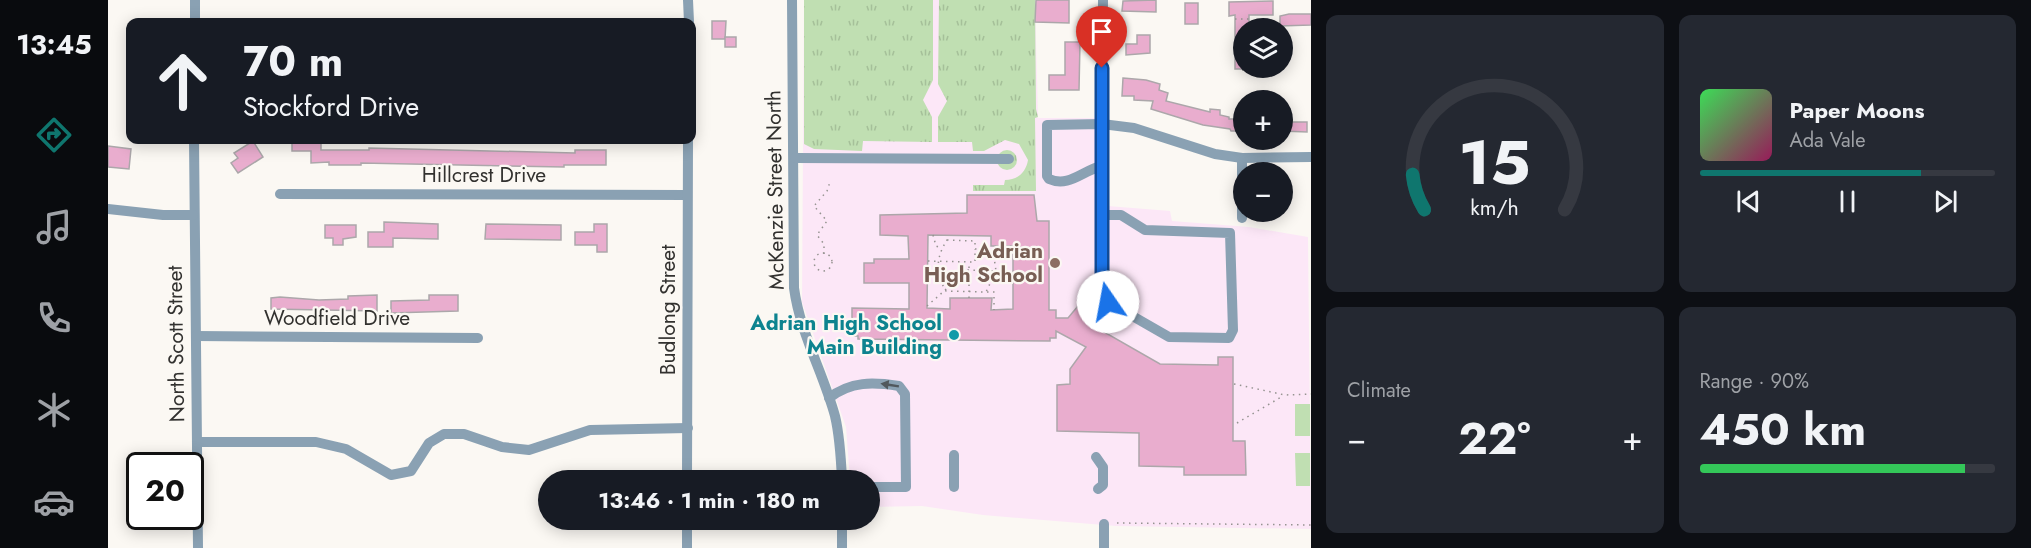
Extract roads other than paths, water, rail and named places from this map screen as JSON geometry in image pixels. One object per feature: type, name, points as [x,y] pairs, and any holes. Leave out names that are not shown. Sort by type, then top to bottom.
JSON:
[{"type":"street","points":[[195,0],[195,18]]},
{"type":"street","points":[[688,0],[688,18]]},
{"type":"street","name":"McKenzie Street North","points":[[792,0],[795,299],[813,358],[829,398],[839,437],[841,470]]},
{"type":"street","points":[[1102,215],[1121,215],[1145,230],[1230,233],[1233,330],[1231,336],[1229,338],[1169,337],[1108,302],[1102,293],[1102,215],[1102,166],[1102,124],[1103,0]]},
{"type":"street","points":[[1102,166],[1087,170],[1068,181],[1052,181],[1047,176],[1047,125],[1102,124],[1134,128],[1215,154],[1242,158],[1311,157]]},
{"type":"street","name":"North Scott Street","points":[[194,144],[198,548]]},
{"type":"street","name":"Budlong Street","points":[[687,470],[688,144]]},
{"type":"street","points":[[795,158],[1009,159]]},
{"type":"street","name":"Hillcrest Drive","points":[[280,194],[687,195]]},
{"type":"street","points":[[108,209],[157,213],[193,212]]},
{"type":"street","name":"Woodfield Drive","points":[[196,336],[478,338]]},
{"type":"street","points":[[829,398],[847,386],[858,383],[899,386],[907,401],[906,487],[880,487]]},
{"type":"street","points":[[197,442],[316,442],[346,449],[391,475],[411,471],[429,443],[444,434],[464,434],[502,447],[529,450],[590,430],[688,428]]},
{"type":"street","points":[[954,455],[954,487]]},
{"type":"street","points":[[1096,457],[1103,467],[1103,485],[1098,489]]},
{"type":"street","points":[[1104,525],[1104,548]]},
{"type":"street","points":[[687,530],[687,548]]},
{"type":"street","points":[[842,530],[842,548]]},
{"type":"place","name":"Adrian High School","points":[[1055,263]]},
{"type":"place","name":"Adrian High School Main Building","points":[[954,335]]}]
